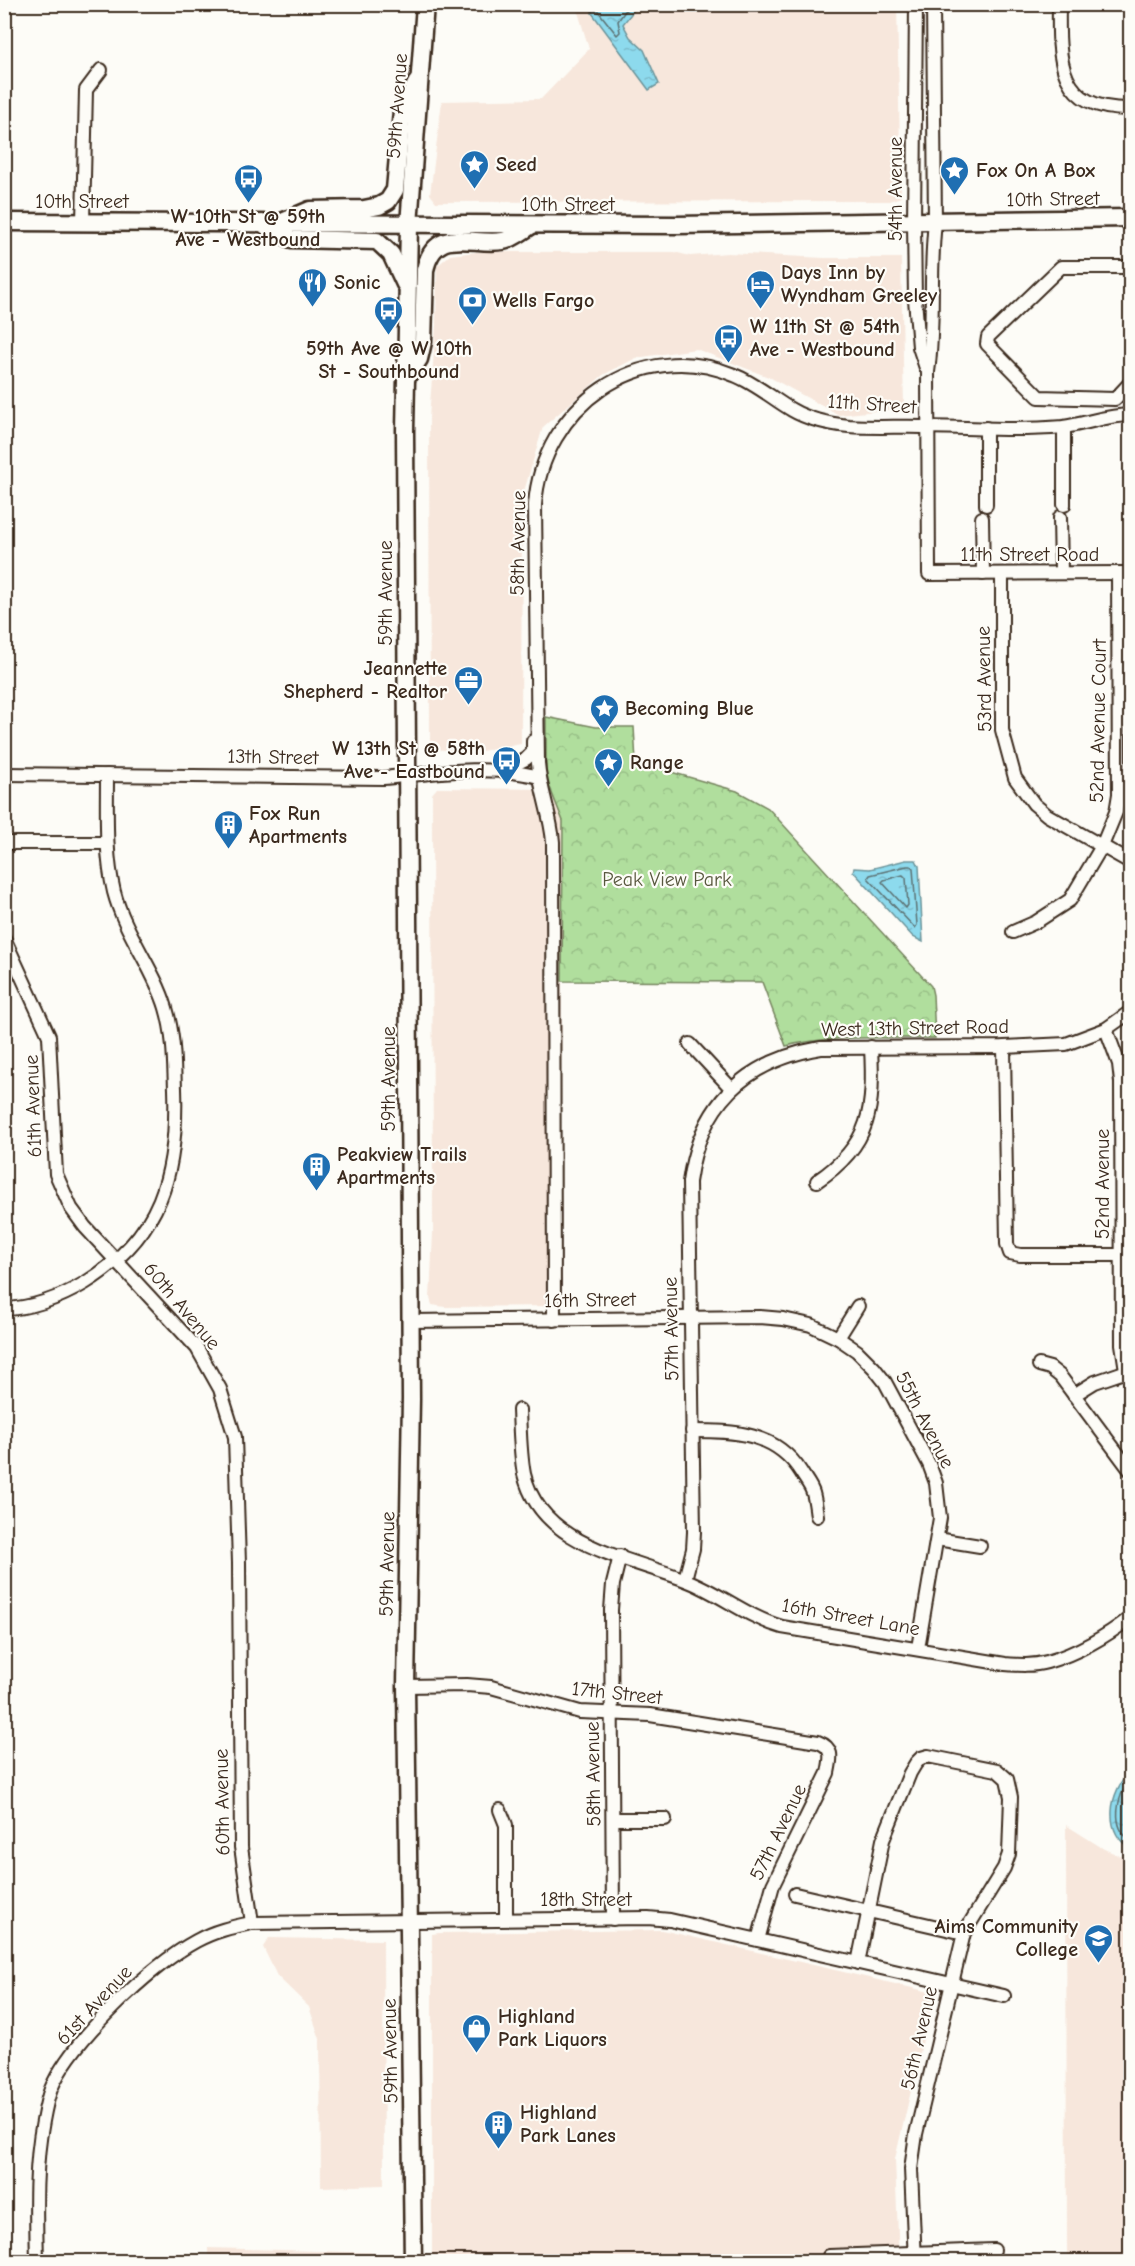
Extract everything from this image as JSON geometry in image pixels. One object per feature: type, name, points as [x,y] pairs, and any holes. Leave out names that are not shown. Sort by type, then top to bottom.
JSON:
[{"type":"main road","name":"59th Avenue","points":[[414,2262],[406,1686],[411,1400],[406,288],[425,4]]},
{"type":"main road","points":[[269,224],[310,210],[364,209],[379,206],[388,201],[395,190],[402,111],[420,76]]},
{"type":"main road","name":"10th Street","points":[[4,222],[677,225],[935,223],[1131,218]]},
{"type":"main road","points":[[269,224],[291,239],[377,241],[391,254],[406,288]]},
{"type":"main road","points":[[406,378],[419,359],[423,342],[424,270],[433,250],[440,243],[450,240],[505,241],[533,224]]},
{"type":"street","name":"54th Avenue","points":[[916,4],[915,299],[919,347],[928,372]]},
{"type":"street","name":"54th Avenue","points":[[929,574],[928,372],[932,344],[932,244],[935,223],[933,4]]},
{"type":"street","points":[[1059,4],[1060,56],[1068,80],[1083,97],[1098,105],[1107,108],[1131,109]]},
{"type":"street","points":[[83,222],[86,90],[101,69]]},
{"type":"street","points":[[1115,399],[1039,397],[987,344],[988,337],[1061,267],[1126,267],[1131,271]]},
{"type":"street","name":"11th Street","points":[[624,377],[640,370],[668,365],[706,368],[735,375],[795,412],[816,420],[851,426],[1064,427],[1114,416],[1131,415]]},
{"type":"street","name":"58th Avenue","points":[[554,1320],[553,842],[551,820],[539,777],[535,506],[540,470],[557,434],[578,406],[624,377]]},
{"type":"street","points":[[1114,416],[1115,399],[1131,383]]},
{"type":"street","points":[[1061,573],[1064,427]]},
{"type":"street","points":[[986,428],[986,505]]},
{"type":"street","points":[[982,518],[983,574]]},
{"type":"street","name":"11th Street Road","points":[[929,574],[1124,573]]},
{"type":"street","name":"52nd Avenue Court","points":[[1013,932],[1036,922],[1070,900],[1102,846],[1116,812],[1119,794],[1124,573]]},
{"type":"street","name":"53rd Avenue","points":[[1002,574],[1002,730],[1015,778],[1034,804],[1102,846]]},
{"type":"street","name":"58th Avenue","points":[[501,771],[526,759],[532,752],[533,718],[537,711]]},
{"type":"street","name":"13th Street","points":[[4,774],[383,778],[437,771],[501,771],[522,772],[539,777]]},
{"type":"street","name":"60th Avenue","points":[[107,775],[107,843],[115,893],[131,932],[154,975],[166,1009],[174,1043],[176,1102],[175,1136],[167,1182],[142,1235],[118,1260],[197,1348],[220,1389],[235,1437],[239,1551],[241,1847],[252,1923]]},
{"type":"street","points":[[4,843],[107,843]]},
{"type":"street","points":[[1102,846],[1131,862]]},
{"type":"street","name":"61th Avenue","points":[[4,938],[49,1036],[56,1174],[71,1208],[85,1227],[118,1260]]},
{"type":"street","points":[[1106,1029],[1131,1012]]},
{"type":"street","name":"West 13th Street Road","points":[[731,1088],[761,1066],[790,1054],[821,1048],[1004,1047],[1066,1044],[1106,1029]]},
{"type":"street","name":"52nd Avenue","points":[[1106,1029],[1119,1064],[1121,1082],[1126,1255],[1122,1344],[1128,1370]]},
{"type":"street","points":[[690,1044],[731,1088]]},
{"type":"street","points":[[817,1180],[835,1169],[850,1153],[861,1135],[869,1115],[872,1094],[871,1047]]},
{"type":"street","points":[[1004,1047],[1007,1244],[1010,1253],[1020,1255],[1126,1255]]},
{"type":"street","name":"57th Avenue","points":[[685,1580],[693,1549],[694,1532],[689,1182],[692,1163],[706,1123],[731,1088]]},
{"type":"street","points":[[4,1309],[42,1303],[67,1294],[118,1260]]},
{"type":"street","points":[[838,1338],[858,1306]]},
{"type":"street","name":"16th Street","points":[[410,1321],[783,1318],[811,1325],[838,1338]]},
{"type":"street","name":"55th Avenue","points":[[838,1338],[857,1351],[885,1382],[929,1464],[936,1483],[940,1518],[918,1648]]},
{"type":"street","points":[[1039,1365],[1050,1368],[1060,1376],[1131,1470]]},
{"type":"street","points":[[1074,1395],[1095,1382],[1128,1370]]},
{"type":"street","name":"16th Street Lane","points":[[519,1410],[524,1472],[528,1485],[542,1510],[566,1533],[590,1546],[685,1580],[763,1621],[782,1627],[1005,1664],[1026,1665],[1046,1663],[1072,1653],[1131,1618]]},
{"type":"street","points":[[692,1431],[742,1433],[767,1442],[778,1449],[797,1465],[813,1491],[817,1516]]},
{"type":"street","points":[[937,1539],[980,1546]]},
{"type":"street","name":"58th Avenue","points":[[613,1919],[612,1600],[613,1584],[620,1556]]},
{"type":"street","name":"17th Street","points":[[406,1686],[491,1687],[580,1712],[650,1715],[824,1744]]},
{"type":"street","name":"57th Avenue","points":[[758,1940],[773,1885],[828,1773],[830,1749],[824,1744]]},
{"type":"street","name":"56th Avenue","points":[[869,1910],[884,1840],[916,1763],[925,1757],[997,1770],[1009,1785],[1011,1797],[1009,1854],[1004,1868],[964,1933],[951,1984],[913,2149],[911,2169],[915,2257]]},
{"type":"street","points":[[500,1810],[506,1825],[506,1919]]},
{"type":"street","points":[[614,1819],[665,1819]]},
{"type":"street","points":[[795,1894],[964,1933]]},
{"type":"street","points":[[858,1963],[869,1910]]},
{"type":"street","name":"18th Street","points":[[168,1958],[197,1940],[223,1929],[252,1923],[648,1918],[670,1920],[1004,1996]]},
{"type":"street","name":"61st Avenue","points":[[37,2262],[35,2195],[38,2148],[50,2090],[64,2066],[107,2014],[168,1958]]},
{"type":"street","points":[[829,2256],[915,2257],[994,2250]]},
{"type":"shaded area","points":[[576,5],[897,5],[901,197],[889,201],[436,202],[430,194],[442,101],[541,99],[589,49]]},
{"type":"shaded area","points":[[477,252],[674,252],[690,256],[728,253],[825,258],[901,258],[904,408],[839,415],[771,378],[696,349],[636,358],[603,375],[543,427],[522,498],[521,744],[476,752],[430,749],[429,418],[436,325],[437,266],[450,255]]},
{"type":"shaded area","points":[[437,788],[551,789],[563,821],[560,1306],[445,1307],[432,1305],[430,1298],[433,1232],[432,794]]},
{"type":"shaded area","name":"Aims Community College","points":[[1066,1825],[1104,1849],[1130,1860],[1130,2261],[1067,2261]]},
{"type":"shaded area","points":[[662,1930],[934,1993],[895,2159],[899,2261],[432,2262],[432,1934]]},
{"type":"shaded area","points":[[269,1938],[383,1940],[384,2185],[321,2187],[320,2039],[309,2007],[277,1976],[263,1947]]},
{"type":"shaded area","points":[[208,2248],[387,2253],[387,2261],[208,2261]]},
{"type":"green space","name":"Peak View Park","points":[[546,717],[596,727],[634,727],[636,762],[737,791],[768,808],[931,986],[935,1038],[841,1038],[786,1046],[762,982],[562,981],[563,821],[546,778]]},
{"type":"water","points":[[592,5],[638,5],[623,24],[630,37],[644,50],[659,84],[649,90],[592,13]]},
{"type":"water","points":[[906,860],[916,860],[919,866],[923,942],[913,937],[853,871],[854,868],[870,869]]},
{"type":"water","points":[[1130,1772],[1130,1848],[1121,1841],[1116,1832],[1112,1811],[1117,1790]]},
{"type":"place","name":"Seed","points":[[475,190]]},
{"type":"place","name":"Fox On A Box","points":[[955,196]]},
{"type":"place","name":"W 10th St @ 59th Ave - Westbound","points":[[248,204]]},
{"type":"place","name":"Sonic","points":[[313,308]]},
{"type":"place","name":"Days Inn by Wyndham Greeley","points":[[760,310]]},
{"type":"place","name":"Wells Fargo","points":[[472,326]]},
{"type":"place","name":"59th Ave @ W 10th St - Southbound","points":[[389,336]]},
{"type":"place","name":"W 11th St @ 54th Ave - Westbound","points":[[729,364]]},
{"type":"place","name":"Jeannette Shepherd - Realtor","points":[[468,706]]},
{"type":"place","name":"Becoming Blue","points":[[604,734]]},
{"type":"place","name":"W 13th St @ 58th Ave - Eastbound","points":[[506,786]]},
{"type":"place","name":"Range","points":[[609,788]]},
{"type":"place","name":"Fox Run Apartments","points":[[228,850]]},
{"type":"place","name":"Peakview Trails Apartments","points":[[316,1192]]},
{"type":"place","name":"Aims Community College","points":[[1099,1964]]},
{"type":"place","name":"Highland Park Liquors","points":[[477,2054]]},
{"type":"place","name":"Highland Park Lanes","points":[[499,2150]]}]
